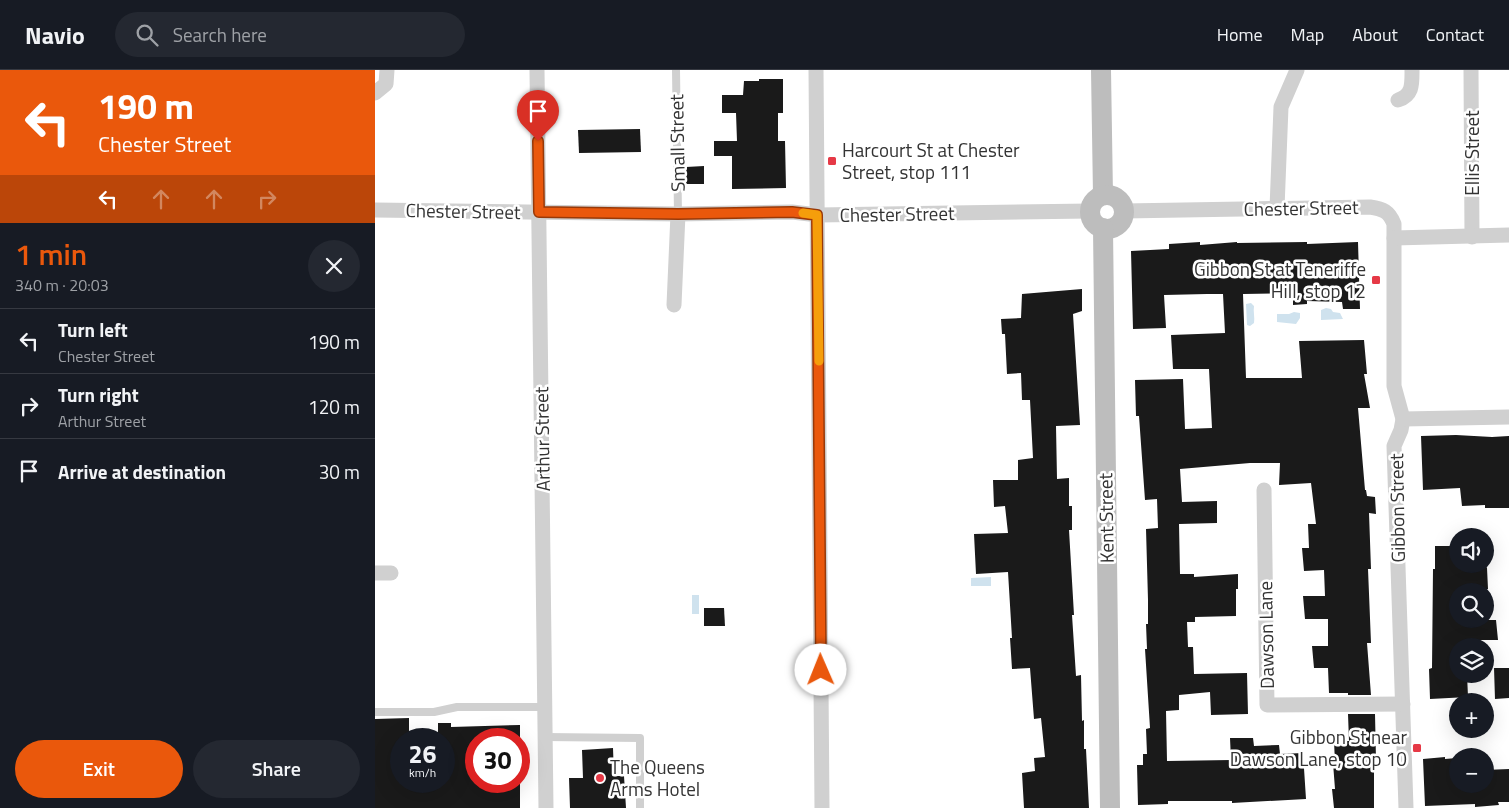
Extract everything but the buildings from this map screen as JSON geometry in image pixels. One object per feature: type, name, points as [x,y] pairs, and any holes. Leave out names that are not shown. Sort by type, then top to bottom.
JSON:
[{"type":"street","points":[[375,92],[387,84],[387,70]]},
{"type":"street","name":"Arthur Street","points":[[537,70],[547,808]]},
{"type":"street","points":[[815,70],[822,808]]},
{"type":"street","points":[[1101,70],[1103,195]]},
{"type":"street","points":[[1277,208],[1281,107],[1297,70]]},
{"type":"street","points":[[1398,100],[1405,97],[1412,88],[1412,70]]},
{"type":"street","name":"Ellis Street","points":[[1471,70],[1472,237]]},
{"type":"street","points":[[1103,195],[1113,196],[1121,202],[1124,216],[1118,225],[1114,227],[1103,228],[1094,222],[1090,211],[1094,201],[1103,195]]},
{"type":"street","name":"Chester Street","points":[[1124,211],[1370,207],[1380,208],[1388,212],[1394,224],[1394,238]]},
{"type":"street","name":"Chester Street","points":[[375,210],[678,214],[792,212],[817,215],[1090,211]]},
{"type":"street","name":"Small Street","points":[[674,305],[678,214]]},
{"type":"street","name":"Kent Street","points":[[1103,228],[1110,808]]},
{"type":"street","points":[[1509,235],[1394,238],[1394,386],[1403,420],[1509,418]]},
{"type":"street","name":"Gibbon Street","points":[[1403,420],[1394,446],[1406,808]]},
{"type":"street","name":"Dawson Lane","points":[[1264,490],[1267,705],[1403,704]]},
{"type":"street","points":[[375,573],[391,574]]},
{"type":"lane","name":"Small Street","points":[[676,70],[678,214]]},
{"type":"lane","points":[[375,712],[434,712],[457,707],[545,707]]},
{"type":"lane","points":[[545,737],[640,738],[641,808]]},
{"type":"water","points":[[1251,303],[1254,306],[1254,323],[1250,326],[1247,325],[1246,304]]},
{"type":"water","points":[[1326,308],[1340,313],[1343,319],[1321,320],[1321,310]]},
{"type":"water","points":[[1300,313],[1300,318],[1296,324],[1277,322],[1277,314]]},
{"type":"water","points":[[991,577],[991,586],[971,586],[971,578]]},
{"type":"water","points":[[692,595],[699,595],[699,614],[692,614]]},
{"type":"slow traffic","points":[[803,213],[817,215],[819,361]]},
{"type":"place","name":"Harcourt St at Chester Street, stop 111","points":[[832,161]]},
{"type":"place","name":"Gibbon St at Teneriffe Hill, stop 12","points":[[1376,280]]},
{"type":"place","name":"Gibbon St near Dawson Lane, stop 10","points":[[1417,748]]},
{"type":"place","name":"The Queens Arms Hotel","points":[[600,778]]},
{"type":"route","points":[[538,141],[539,212],[678,214],[799,212],[817,215],[821,670]]}]
